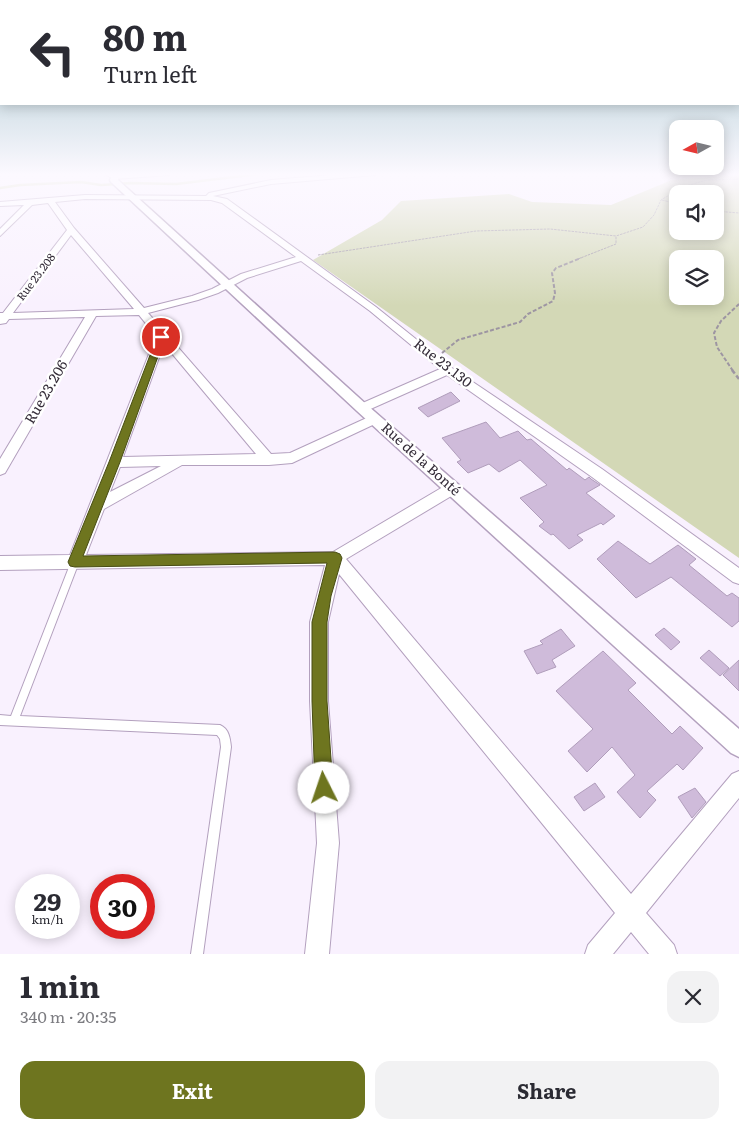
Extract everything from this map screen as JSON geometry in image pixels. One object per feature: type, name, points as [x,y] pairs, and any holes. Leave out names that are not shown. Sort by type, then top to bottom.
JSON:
[{"type":"street","points":[[0,234],[16,218]]},
{"type":"street","points":[[62,218],[161,337],[269,460]]},
{"type":"street","name":"Rue de la Bonté","points":[[157,218],[362,408],[739,745]]},
{"type":"street","name":"Rue 23.130","points":[[247,218],[373,309],[448,370],[597,473],[739,577]]},
{"type":"street","name":"Rue 23.208","points":[[2,319],[71,230]]},
{"type":"street","points":[[2,319],[141,312],[195,298],[215,291],[244,276],[302,258]]},
{"type":"street","name":"Rue 23.206","points":[[0,470],[92,314]]},
{"type":"street","points":[[75,562],[115,462],[161,337]]},
{"type":"street","points":[[362,408],[448,370]]},
{"type":"street","points":[[115,462],[292,458],[375,419]]},
{"type":"street","points":[[98,505],[181,461]]},
{"type":"street","points":[[0,563],[335,558],[453,488]]},
{"type":"street","points":[[335,558],[665,954]]},
{"type":"street","points":[[317,954],[328,843],[319,701],[320,622],[324,596],[335,558]]},
{"type":"street","points":[[597,954],[632,914],[739,781]]},
{"type":"lane","points":[[14,720],[75,562]]},
{"type":"lane","points":[[0,720],[220,730],[225,737],[226,747],[197,954]]},
{"type":"path","points":[[302,258],[476,231],[550,229],[616,236],[643,226],[651,218]]},
{"type":"path","points":[[436,360],[447,346],[456,340],[492,332],[522,321],[526,315],[553,301],[555,293],[552,273],[556,268],[616,244],[616,236]]},
{"type":"path","points":[[739,304],[716,327],[714,334],[719,352],[739,379]]},
{"type":"green space","points":[[384,218],[669,218],[669,240],[724,240],[724,218],[739,218],[739,558],[313,260]]},
{"type":"building","points":[[451,392],[460,401],[428,417],[418,408]]},
{"type":"building","points":[[486,422],[500,438],[518,431],[527,440],[531,439],[567,470],[569,468],[585,480],[589,477],[600,485],[586,493],[615,516],[603,525],[601,523],[577,535],[583,540],[569,549],[553,534],[551,535],[539,526],[544,522],[520,498],[547,485],[520,460],[499,472],[489,464],[468,473],[457,462],[461,460],[442,438]]},
{"type":"building","points":[[618,541],[650,564],[678,545],[696,559],[689,565],[727,596],[732,593],[739,598],[739,621],[732,627],[671,577],[636,598],[597,559]]},
{"type":"building","points":[[664,628],[680,642],[671,650],[655,635]]},
{"type":"building","points":[[561,629],[575,646],[552,660],[556,667],[537,674],[524,651],[543,644],[540,641]]},
{"type":"building","points":[[709,650],[729,668],[720,676],[700,658]]},
{"type":"building","points":[[603,651],[636,683],[628,690],[672,734],[680,726],[703,748],[683,770],[677,764],[647,791],[656,800],[640,818],[617,792],[635,775],[612,747],[587,772],[568,751],[593,729],[556,691]]},
{"type":"building","points":[[739,660],[739,691],[723,675]]},
{"type":"building","points":[[595,783],[605,797],[584,811],[574,797]]},
{"type":"building","points":[[695,788],[706,802],[692,818],[678,797]]},
{"type":"route","points":[[161,337],[115,462],[75,562],[335,558],[324,596],[320,622],[319,701],[324,788]]}]
